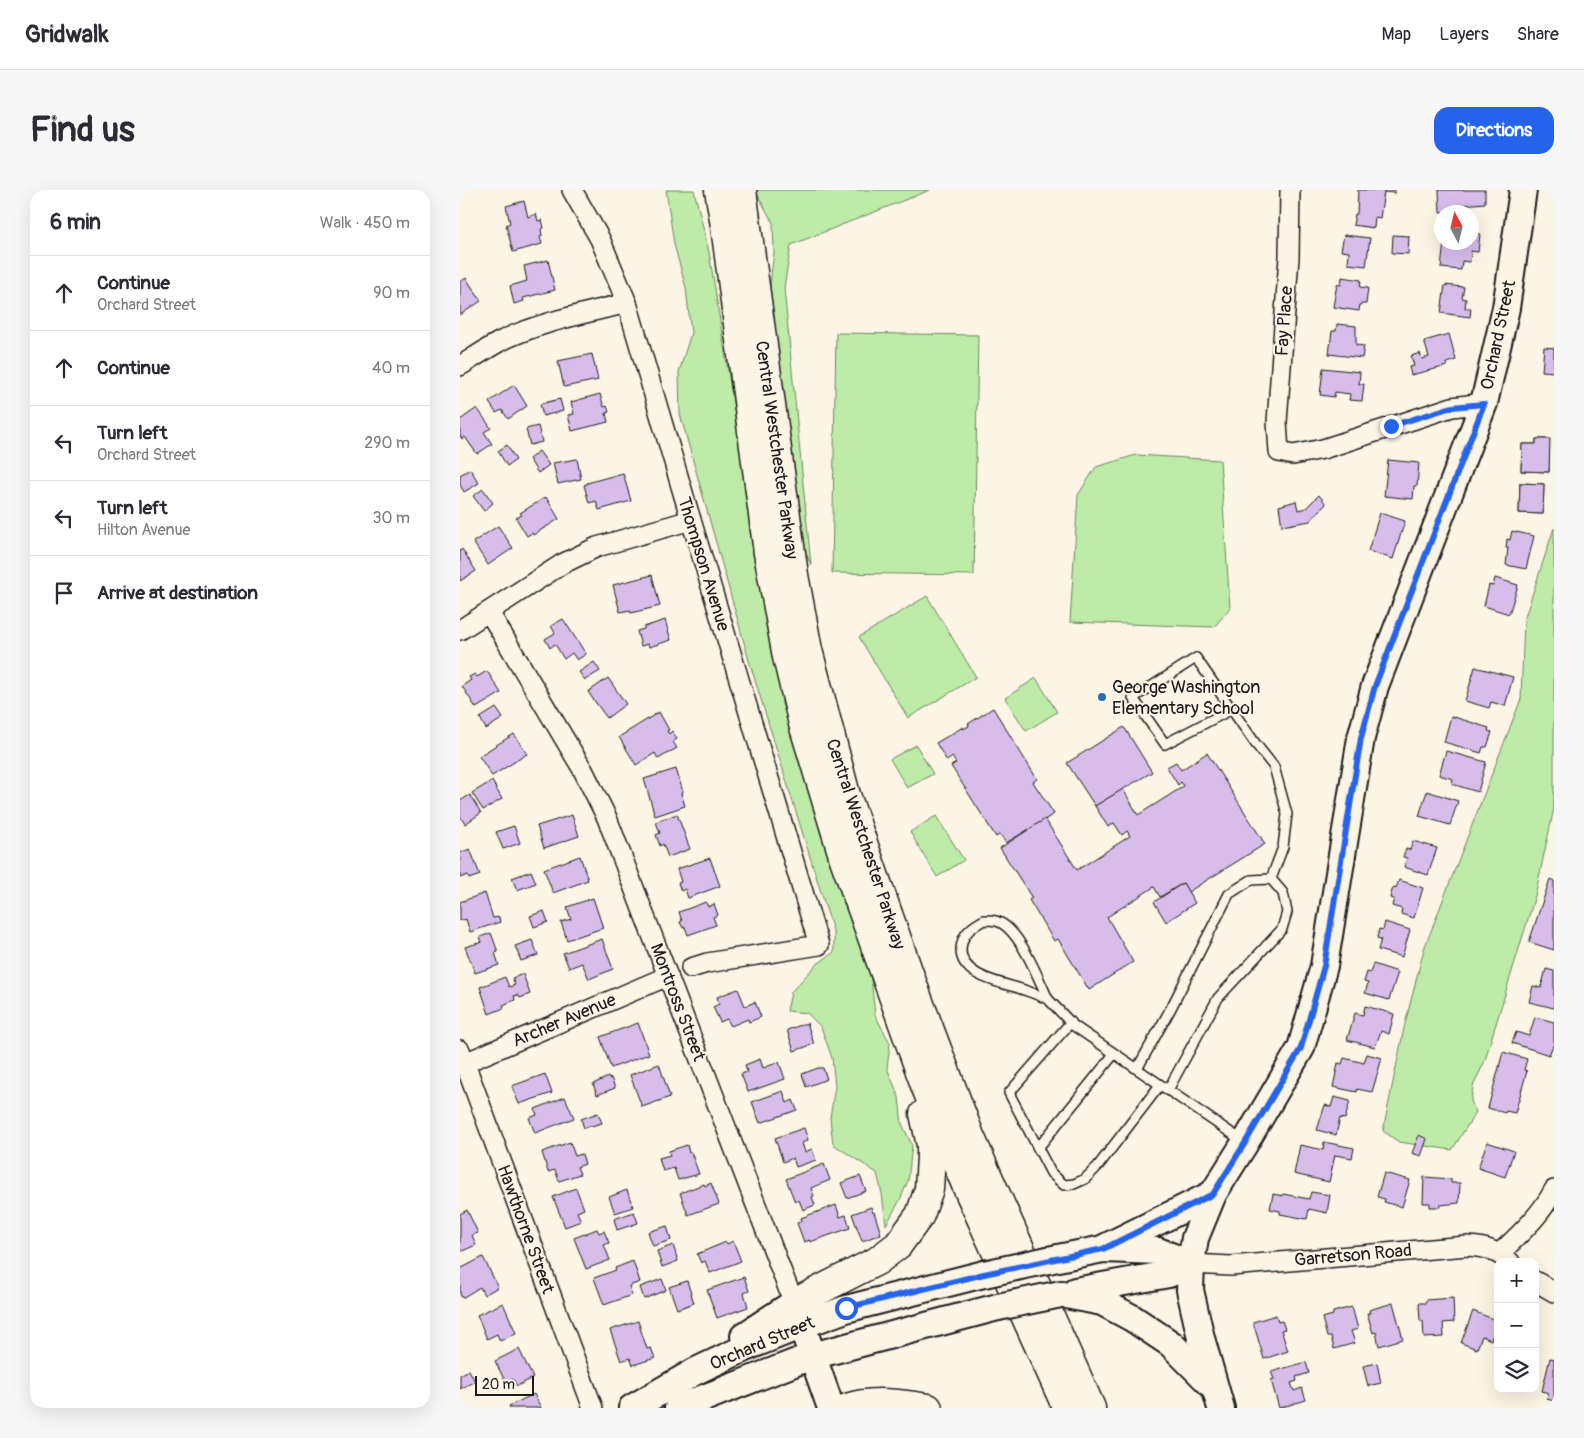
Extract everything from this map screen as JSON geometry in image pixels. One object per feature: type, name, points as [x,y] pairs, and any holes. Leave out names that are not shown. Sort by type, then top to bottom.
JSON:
[{"type":"main road","name":"Central Westchester Parkway","points":[[719,190],[768,553],[787,657],[803,724],[836,834],[926,1088],[963,1176],[1067,1408]]},
{"type":"main road","name":"Central Westchester Parkway","points":[[742,190],[794,575],[808,650],[846,795],[915,990],[970,1136],[1091,1408]]},
{"type":"main road","points":[[798,1314],[877,1262],[898,1245],[920,1215],[929,1189],[931,1145],[895,1001]]},
{"type":"main road","points":[[847,1408],[853,1405],[880,1404],[928,1408]]},
{"type":"street","name":"Thompson Avenue","points":[[572,190],[600,239],[627,302],[690,520],[819,945],[707,963],[691,968]]},
{"type":"street","name":"Fay Place","points":[[1290,190],[1289,257],[1277,422],[1279,452],[1293,455],[1323,449],[1452,407],[1484,404]]},
{"type":"street","name":"Orchard Street","points":[[1191,1264],[1195,1238],[1213,1194],[1301,1048],[1324,966],[1361,738],[1375,686],[1484,404],[1506,308],[1523,190]]},
{"type":"street","points":[[460,366],[500,341],[560,320],[627,302]]},
{"type":"street","points":[[460,630],[562,564],[597,547],[690,520]]},
{"type":"street","name":"Montross Street","points":[[489,612],[582,770],[602,810],[798,1314],[831,1408]]},
{"type":"street","name":"Archer Avenue","points":[[462,1059],[668,976]]},
{"type":"street","name":"Hawthorne Street","points":[[462,1059],[593,1408]]},
{"type":"street","points":[[1505,1258],[1548,1201],[1554,1190]]},
{"type":"street","points":[[1103,1249],[1213,1194]]},
{"type":"street","name":"Garretson Road","points":[[1191,1264],[1231,1266],[1467,1246],[1484,1247],[1505,1258]]},
{"type":"street","name":"Orchard Street","points":[[632,1408],[696,1371],[744,1336],[798,1314],[846,1308],[984,1274],[1103,1249],[1158,1251],[1191,1264]]},
{"type":"street","points":[[1191,1264],[1190,1290],[1194,1312],[1218,1398]]},
{"type":"street","name":"Orchard Street","points":[[678,1408],[812,1356],[998,1307],[1169,1274],[1191,1264]]},
{"type":"street","points":[[1539,1283],[1554,1292]]},
{"type":"street","points":[[1061,1294],[1102,1302],[1132,1318],[1171,1344],[1218,1398]]},
{"type":"lane","points":[[1232,709],[1165,744],[1133,698],[1196,658],[1274,767],[1287,814],[1283,847],[1271,879]]},
{"type":"lane","points":[[1138,1069],[1228,894],[1251,880],[1271,879]]},
{"type":"lane","points":[[1070,1022],[1009,1093],[1051,1173],[1064,1185],[1074,1184],[1085,1179],[1098,1166],[1164,1088],[1218,998],[1282,928],[1288,912],[1283,892],[1271,879]]},
{"type":"lane","points":[[1048,998],[994,982],[964,964],[961,954],[962,945],[965,935],[971,926],[984,920],[997,921],[1014,935],[1026,951],[1048,998],[1070,1022],[1245,1143]]},
{"type":"lane","points":[[1038,1148],[1114,1054]]},
{"type":"green space","points":[[666,190],[694,190],[709,252],[774,659],[782,683],[782,705],[802,745],[841,879],[851,924],[869,960],[875,1015],[890,1043],[887,1068],[899,1097],[902,1124],[912,1145],[908,1181],[886,1225],[877,1173],[833,1144],[830,1118],[835,1086],[832,1058],[821,1027],[807,1013],[787,1011],[791,992],[816,965],[834,952],[834,934],[750,664],[680,414],[679,372],[691,333],[686,288],[674,244]]},
{"type":"green space","points":[[755,190],[930,190],[791,245],[784,288],[811,565],[795,528],[770,284],[774,252],[773,223]]},
{"type":"green space","points":[[836,333],[978,335],[974,575],[832,573]]},
{"type":"green space","points":[[1136,455],[1220,460],[1230,608],[1214,627],[1070,622],[1078,495],[1096,467]]},
{"type":"green space","points":[[1554,528],[1554,808],[1535,896],[1484,1063],[1473,1086],[1471,1101],[1476,1112],[1452,1150],[1399,1142],[1383,1131],[1404,1028],[1424,949],[1521,699],[1524,620]]},
{"type":"green space","points":[[927,596],[976,677],[908,718],[859,637]]},
{"type":"green space","points":[[1036,678],[1057,712],[1026,731],[1005,698]]},
{"type":"green space","points":[[916,745],[933,774],[907,788],[890,759]]},
{"type":"green space","points":[[936,816],[964,860],[937,877],[910,832]]},
{"type":"building","points":[[1358,190],[1395,190],[1395,193],[1384,192],[1380,218],[1375,217],[1374,228],[1353,225],[1355,214],[1357,214]]},
{"type":"building","points":[[1439,190],[1485,190],[1485,203],[1440,205]]},
{"type":"building","points":[[524,201],[528,217],[536,214],[538,221],[542,220],[544,228],[541,229],[542,236],[540,237],[542,244],[513,252],[506,225],[510,223],[506,206]]},
{"type":"building","points":[[1344,235],[1370,238],[1366,266],[1348,264],[1349,252],[1341,251]]},
{"type":"building","points":[[1393,235],[1409,236],[1408,254],[1392,253]]},
{"type":"building","points":[[1443,250],[1478,250],[1478,252],[1471,251],[1470,262],[1462,261],[1461,270],[1441,268]]},
{"type":"building","points":[[548,260],[555,290],[523,298],[524,301],[514,304],[510,286],[527,281],[524,266]]},
{"type":"building","points":[[1342,277],[1361,280],[1360,287],[1368,288],[1366,304],[1360,304],[1359,311],[1333,307],[1337,284],[1341,285]]},
{"type":"building","points":[[466,278],[481,301],[460,315],[460,282]]},
{"type":"building","points":[[1445,285],[1464,287],[1462,298],[1466,299],[1465,308],[1471,308],[1470,317],[1441,313]]},
{"type":"building","points":[[1337,324],[1356,326],[1356,345],[1364,346],[1362,358],[1329,354],[1332,331],[1336,331]]},
{"type":"building","points":[[1449,334],[1456,360],[1446,363],[1447,366],[1411,375],[1409,367],[1414,366],[1411,356],[1420,353],[1422,359],[1429,357],[1424,341]]},
{"type":"building","points":[[1544,347],[1554,348],[1554,372],[1542,371]]},
{"type":"building","points":[[592,354],[598,380],[564,387],[558,361]]},
{"type":"building","points":[[1323,368],[1360,372],[1359,384],[1364,384],[1362,401],[1349,400],[1350,394],[1335,392],[1334,397],[1320,395]]},
{"type":"building","points":[[514,385],[527,406],[508,419],[502,410],[496,413],[489,402]]},
{"type":"building","points":[[600,394],[604,407],[607,406],[609,412],[606,413],[608,422],[572,431],[568,415],[574,414],[571,402]]},
{"type":"building","points":[[560,399],[563,411],[543,416],[540,404]]},
{"type":"building","points":[[477,408],[491,428],[484,432],[492,444],[477,454],[465,437],[462,439],[460,436],[460,420]]},
{"type":"building","points":[[538,426],[542,442],[530,445],[526,429]]},
{"type":"building","points":[[1536,439],[1549,439],[1549,472],[1521,471],[1522,444],[1536,444]]},
{"type":"building","points":[[1536,439],[1550,439],[1549,472],[1521,471],[1522,444],[1536,444]]},
{"type":"building","points":[[507,445],[516,460],[507,466],[498,451]]},
{"type":"building","points":[[539,451],[549,465],[538,473],[529,459]]},
{"type":"building","points":[[577,459],[581,479],[558,484],[553,463]]},
{"type":"building","points":[[1388,460],[1419,463],[1417,486],[1414,486],[1413,499],[1384,496]]},
{"type":"building","points":[[470,469],[479,483],[464,492],[460,485],[460,475]]},
{"type":"building","points":[[623,473],[631,501],[599,510],[596,501],[589,503],[584,485]]},
{"type":"building","points":[[1520,483],[1544,484],[1543,514],[1519,513]]},
{"type":"building","points":[[1520,483],[1544,484],[1543,514],[1519,513]]},
{"type":"building","points":[[483,489],[493,503],[484,511],[473,496]]},
{"type":"building","points":[[1319,495],[1326,504],[1310,521],[1282,526],[1279,506],[1296,501],[1298,510],[1306,508]]},
{"type":"building","points":[[546,497],[559,519],[533,535],[532,533],[527,536],[516,518],[522,515],[520,513]]},
{"type":"building","points":[[1380,513],[1405,521],[1393,559],[1368,551]]},
{"type":"building","points":[[498,526],[513,548],[488,565],[473,542]]},
{"type":"building","points":[[1512,531],[1534,536],[1526,569],[1506,565],[1507,539],[1510,540]]},
{"type":"building","points":[[462,549],[476,571],[460,581],[460,551]]},
{"type":"building","points":[[652,575],[660,606],[631,613],[630,610],[620,612],[613,585]]},
{"type":"building","points":[[1495,578],[1518,585],[1509,614],[1484,606],[1489,585],[1493,586]]},
{"type":"building","points":[[563,619],[586,654],[577,660],[572,653],[564,659],[555,644],[550,648],[545,639],[555,633],[551,626]]},
{"type":"building","points":[[665,620],[671,640],[649,647],[648,644],[641,646],[637,631]]},
{"type":"building","points":[[594,662],[600,671],[585,680],[579,672]]},
{"type":"building","points":[[1475,667],[1513,677],[1505,706],[1491,702],[1489,708],[1465,701]]},
{"type":"building","points":[[487,671],[501,693],[476,708],[462,686],[471,680],[469,677],[475,674],[477,677]]},
{"type":"building","points":[[608,678],[626,704],[607,718],[588,692]]},
{"type":"building","points":[[496,708],[503,718],[486,729],[480,718]]},
{"type":"building","points":[[993,708],[1037,779],[1033,782],[1054,814],[1006,843],[1000,834],[996,837],[951,766],[956,763],[952,757],[947,761],[936,743],[963,727],[963,729],[969,726],[968,724]]},
{"type":"building","points":[[659,712],[669,730],[667,731],[669,734],[672,731],[677,739],[673,742],[677,748],[658,759],[655,753],[636,765],[619,737]]},
{"type":"building","points":[[1451,716],[1489,728],[1488,731],[1492,732],[1487,747],[1483,747],[1481,753],[1444,742]]},
{"type":"building","points":[[1124,727],[1152,772],[1095,806],[1067,763]]},
{"type":"building","points":[[514,734],[527,754],[492,776],[479,756]]},
{"type":"building","points":[[1446,751],[1486,762],[1478,792],[1452,784],[1453,779],[1439,775]]},
{"type":"building","points":[[1207,753],[1265,844],[1188,892],[1183,883],[1160,897],[1154,887],[1107,917],[1133,962],[1089,990],[1058,939],[1054,941],[1029,900],[1032,898],[1000,848],[1045,819],[1077,870],[1130,836],[1127,831],[1122,835],[1114,823],[1108,827],[1095,806],[1123,789],[1138,815],[1184,786],[1181,782],[1178,785],[1167,767],[1176,762],[1181,770]]},
{"type":"building","points":[[676,769],[685,806],[655,816],[644,779]]},
{"type":"building","points":[[492,781],[502,799],[483,810],[472,793]]},
{"type":"building","points":[[1427,791],[1458,801],[1450,825],[1419,816]]},
{"type":"building","points":[[470,795],[481,813],[465,824],[460,816],[460,801]]},
{"type":"building","points":[[677,814],[690,849],[668,857],[663,844],[660,846],[656,835],[660,833],[656,822]]},
{"type":"building","points":[[572,815],[579,836],[544,848],[537,826]]},
{"type":"building","points":[[514,826],[520,843],[503,849],[496,832]]},
{"type":"building","points":[[1413,841],[1437,848],[1428,875],[1404,867],[1407,858],[1403,857],[1406,849],[1410,850]]},
{"type":"building","points":[[470,849],[480,875],[469,879],[468,875],[460,878],[460,853]]},
{"type":"building","points":[[580,856],[588,880],[553,893],[544,869]]},
{"type":"building","points":[[710,858],[720,886],[688,898],[685,889],[681,891],[678,883],[681,882],[677,869]]},
{"type":"building","points":[[531,871],[536,883],[517,890],[512,878]]},
{"type":"building","points":[[1550,879],[1554,881],[1554,950],[1529,942]]},
{"type":"building","points":[[1399,880],[1423,888],[1414,918],[1401,914],[1402,909],[1392,906],[1394,899],[1390,898],[1393,887],[1396,888]]},
{"type":"building","points":[[1183,883],[1195,903],[1166,922],[1154,902]]},
{"type":"building","points":[[485,893],[493,918],[499,917],[500,922],[470,932],[466,919],[460,921],[460,902]]},
{"type":"building","points":[[593,898],[603,928],[567,940],[561,922],[571,919],[567,907]]},
{"type":"building","points":[[706,902],[708,907],[714,904],[718,915],[713,917],[716,925],[688,935],[685,927],[683,928],[680,922],[682,921],[679,912]]},
{"type":"building","points":[[544,911],[548,922],[534,927],[530,916]]},
{"type":"building","points":[[1385,922],[1410,930],[1402,957],[1378,950],[1381,939],[1377,938],[1379,929],[1383,930]]},
{"type":"building","points":[[491,933],[498,952],[495,953],[499,965],[475,973],[465,947],[482,942],[480,937]]},
{"type":"building","points":[[602,939],[613,969],[589,979],[582,963],[569,968],[563,953]]},
{"type":"building","points":[[532,940],[538,955],[521,961],[515,946]]},
{"type":"building","points":[[1373,964],[1398,972],[1389,1000],[1365,993],[1368,983],[1364,982],[1367,972],[1370,973]]},
{"type":"building","points":[[1546,969],[1554,971],[1554,1008],[1529,1002],[1533,986],[1541,988]]},
{"type":"building","points":[[523,974],[530,994],[520,998],[518,995],[514,996],[515,1000],[503,1005],[504,1008],[489,1014],[480,987],[505,977],[509,987],[515,985],[512,978]]},
{"type":"building","points":[[738,989],[745,1006],[755,1002],[761,1017],[749,1022],[748,1019],[731,1026],[727,1019],[720,1022],[713,1007],[719,1004],[717,997]]},
{"type":"building","points":[[1365,1006],[1394,1014],[1389,1034],[1381,1031],[1375,1047],[1347,1040],[1355,1013],[1363,1015]]},
{"type":"building","points":[[1535,1017],[1554,1022],[1554,1043],[1549,1055],[1512,1043],[1516,1032],[1529,1036]]},
{"type":"building","points":[[638,1023],[649,1054],[611,1068],[600,1037]]},
{"type":"building","points":[[807,1023],[814,1044],[794,1051],[787,1030]]},
{"type":"building","points":[[1503,1052],[1527,1059],[1524,1070],[1527,1071],[1515,1113],[1506,1111],[1505,1113],[1488,1108]]},
{"type":"building","points":[[1367,1054],[1382,1058],[1372,1092],[1357,1089],[1357,1092],[1333,1087],[1338,1063],[1342,1064],[1344,1058],[1364,1063]]},
{"type":"building","points":[[760,1059],[763,1068],[779,1062],[785,1079],[748,1092],[741,1074],[747,1072],[745,1065]]},
{"type":"building","points":[[659,1064],[670,1097],[642,1107],[630,1075]]},
{"type":"building","points":[[823,1068],[827,1079],[806,1087],[802,1074]]},
{"type":"building","points":[[545,1074],[552,1093],[519,1104],[512,1086]]},
{"type":"building","points":[[608,1077],[609,1079],[611,1078],[615,1088],[597,1095],[593,1084]]},
{"type":"building","points":[[783,1091],[787,1103],[793,1100],[797,1110],[760,1123],[752,1102]]},
{"type":"building","points":[[565,1097],[574,1118],[535,1133],[529,1118],[537,1115],[535,1109]]},
{"type":"building","points":[[1334,1097],[1350,1101],[1345,1119],[1340,1118],[1336,1135],[1317,1130],[1325,1105],[1331,1107]]},
{"type":"building","points":[[598,1113],[602,1123],[584,1128],[581,1119]]},
{"type":"building","points":[[804,1128],[808,1140],[802,1143],[805,1152],[812,1149],[816,1160],[796,1167],[793,1158],[783,1162],[775,1138]]},
{"type":"building","points":[[1419,1135],[1427,1139],[1421,1156],[1412,1153]]},
{"type":"building","points":[[570,1142],[575,1156],[582,1154],[585,1164],[577,1167],[580,1174],[559,1181],[555,1170],[548,1172],[542,1152]]},
{"type":"building","points":[[1324,1142],[1354,1148],[1352,1158],[1335,1155],[1329,1182],[1294,1174],[1300,1145],[1323,1150]]},
{"type":"building","points":[[1487,1142],[1514,1151],[1505,1177],[1478,1168]]},
{"type":"building","points":[[687,1145],[699,1174],[678,1180],[674,1168],[663,1171],[659,1158],[670,1155],[669,1151]]},
{"type":"building","points":[[824,1164],[830,1180],[811,1188],[815,1205],[803,1210],[799,1200],[795,1202],[786,1179]]},
{"type":"building","points":[[1384,1173],[1410,1180],[1402,1207],[1384,1202],[1385,1199],[1377,1197]]},
{"type":"building","points":[[860,1176],[866,1191],[847,1198],[841,1183]]},
{"type":"building","points":[[1424,1177],[1451,1179],[1451,1183],[1460,1183],[1459,1203],[1430,1207],[1430,1203],[1423,1203]]},
{"type":"building","points":[[711,1183],[719,1204],[688,1215],[680,1193]]},
{"type":"building","points":[[576,1188],[584,1209],[577,1212],[581,1221],[565,1227],[553,1197]]},
{"type":"building","points":[[627,1190],[633,1207],[615,1213],[609,1197]]},
{"type":"building","points":[[1311,1192],[1330,1195],[1327,1213],[1309,1209],[1307,1219],[1280,1214],[1280,1211],[1270,1209],[1273,1194],[1309,1199]]},
{"type":"building","points":[[836,1205],[840,1217],[846,1215],[850,1228],[810,1242],[810,1240],[804,1242],[797,1223],[802,1221],[801,1218]]},
{"type":"building","points":[[871,1207],[881,1234],[862,1241],[852,1214]]},
{"type":"building","points":[[467,1210],[478,1233],[472,1235],[476,1245],[460,1252],[460,1214]]},
{"type":"building","points":[[634,1212],[638,1223],[617,1230],[614,1219]]},
{"type":"building","points":[[667,1226],[671,1240],[653,1246],[648,1232]]},
{"type":"building","points":[[597,1229],[599,1233],[604,1231],[609,1243],[604,1245],[610,1260],[586,1269],[574,1238]]},
{"type":"building","points":[[733,1241],[741,1261],[710,1273],[705,1261],[701,1263],[697,1254]]},
{"type":"building","points":[[673,1245],[678,1261],[662,1267],[657,1251]]},
{"type":"building","points":[[483,1257],[498,1287],[484,1295],[480,1287],[462,1298],[460,1294],[460,1269]]},
{"type":"building","points":[[633,1261],[640,1282],[629,1286],[632,1295],[604,1305],[594,1278]]},
{"type":"building","points":[[744,1277],[749,1291],[744,1293],[748,1307],[717,1318],[707,1290]]},
{"type":"building","points":[[662,1279],[666,1290],[644,1299],[640,1287]]},
{"type":"building","points":[[687,1281],[694,1303],[677,1309],[669,1287]]},
{"type":"building","points":[[1453,1298],[1454,1322],[1443,1323],[1444,1337],[1424,1338],[1423,1321],[1420,1321],[1419,1303],[1426,1303],[1426,1300]]},
{"type":"building","points":[[503,1303],[516,1333],[500,1341],[497,1334],[487,1339],[477,1315]]},
{"type":"building","points":[[1393,1303],[1403,1339],[1379,1346],[1376,1332],[1373,1333],[1367,1313],[1370,1313],[1369,1310]]},
{"type":"building","points":[[1352,1307],[1358,1329],[1351,1331],[1355,1343],[1334,1349],[1331,1337],[1327,1337],[1322,1318],[1333,1315],[1333,1312]]},
{"type":"building","points":[[1473,1311],[1494,1319],[1494,1332],[1491,1340],[1482,1336],[1477,1349],[1461,1343]]},
{"type":"building","points":[[1276,1315],[1278,1322],[1282,1321],[1285,1329],[1281,1330],[1288,1351],[1264,1359],[1253,1322]]},
{"type":"building","points":[[638,1321],[647,1349],[651,1348],[655,1358],[633,1365],[630,1358],[621,1361],[610,1330]]},
{"type":"building","points":[[519,1349],[533,1378],[517,1386],[513,1379],[506,1383],[495,1361]]},
{"type":"building","points":[[1550,1358],[1554,1359],[1554,1401],[1547,1399],[1548,1393],[1542,1391]]},
{"type":"building","points":[[1306,1362],[1309,1373],[1296,1377],[1297,1381],[1291,1383],[1294,1391],[1302,1388],[1306,1400],[1279,1408],[1271,1380],[1274,1379],[1271,1372]]},
{"type":"building","points":[[1377,1363],[1381,1383],[1368,1386],[1363,1366]]},
{"type":"building","points":[[469,1370],[475,1381],[460,1389],[460,1375]]},
{"type":"building","points":[[534,1394],[541,1408],[510,1408],[509,1406]]},
{"type":"place","name":"George Washington Elementary School","points":[[1102,697]]},
{"type":"route","points":[[846,1308],[984,1274],[1103,1249],[1213,1194],[1245,1143],[1301,1048],[1324,966],[1361,738],[1375,686],[1484,404],[1452,407],[1391,426]]}]
